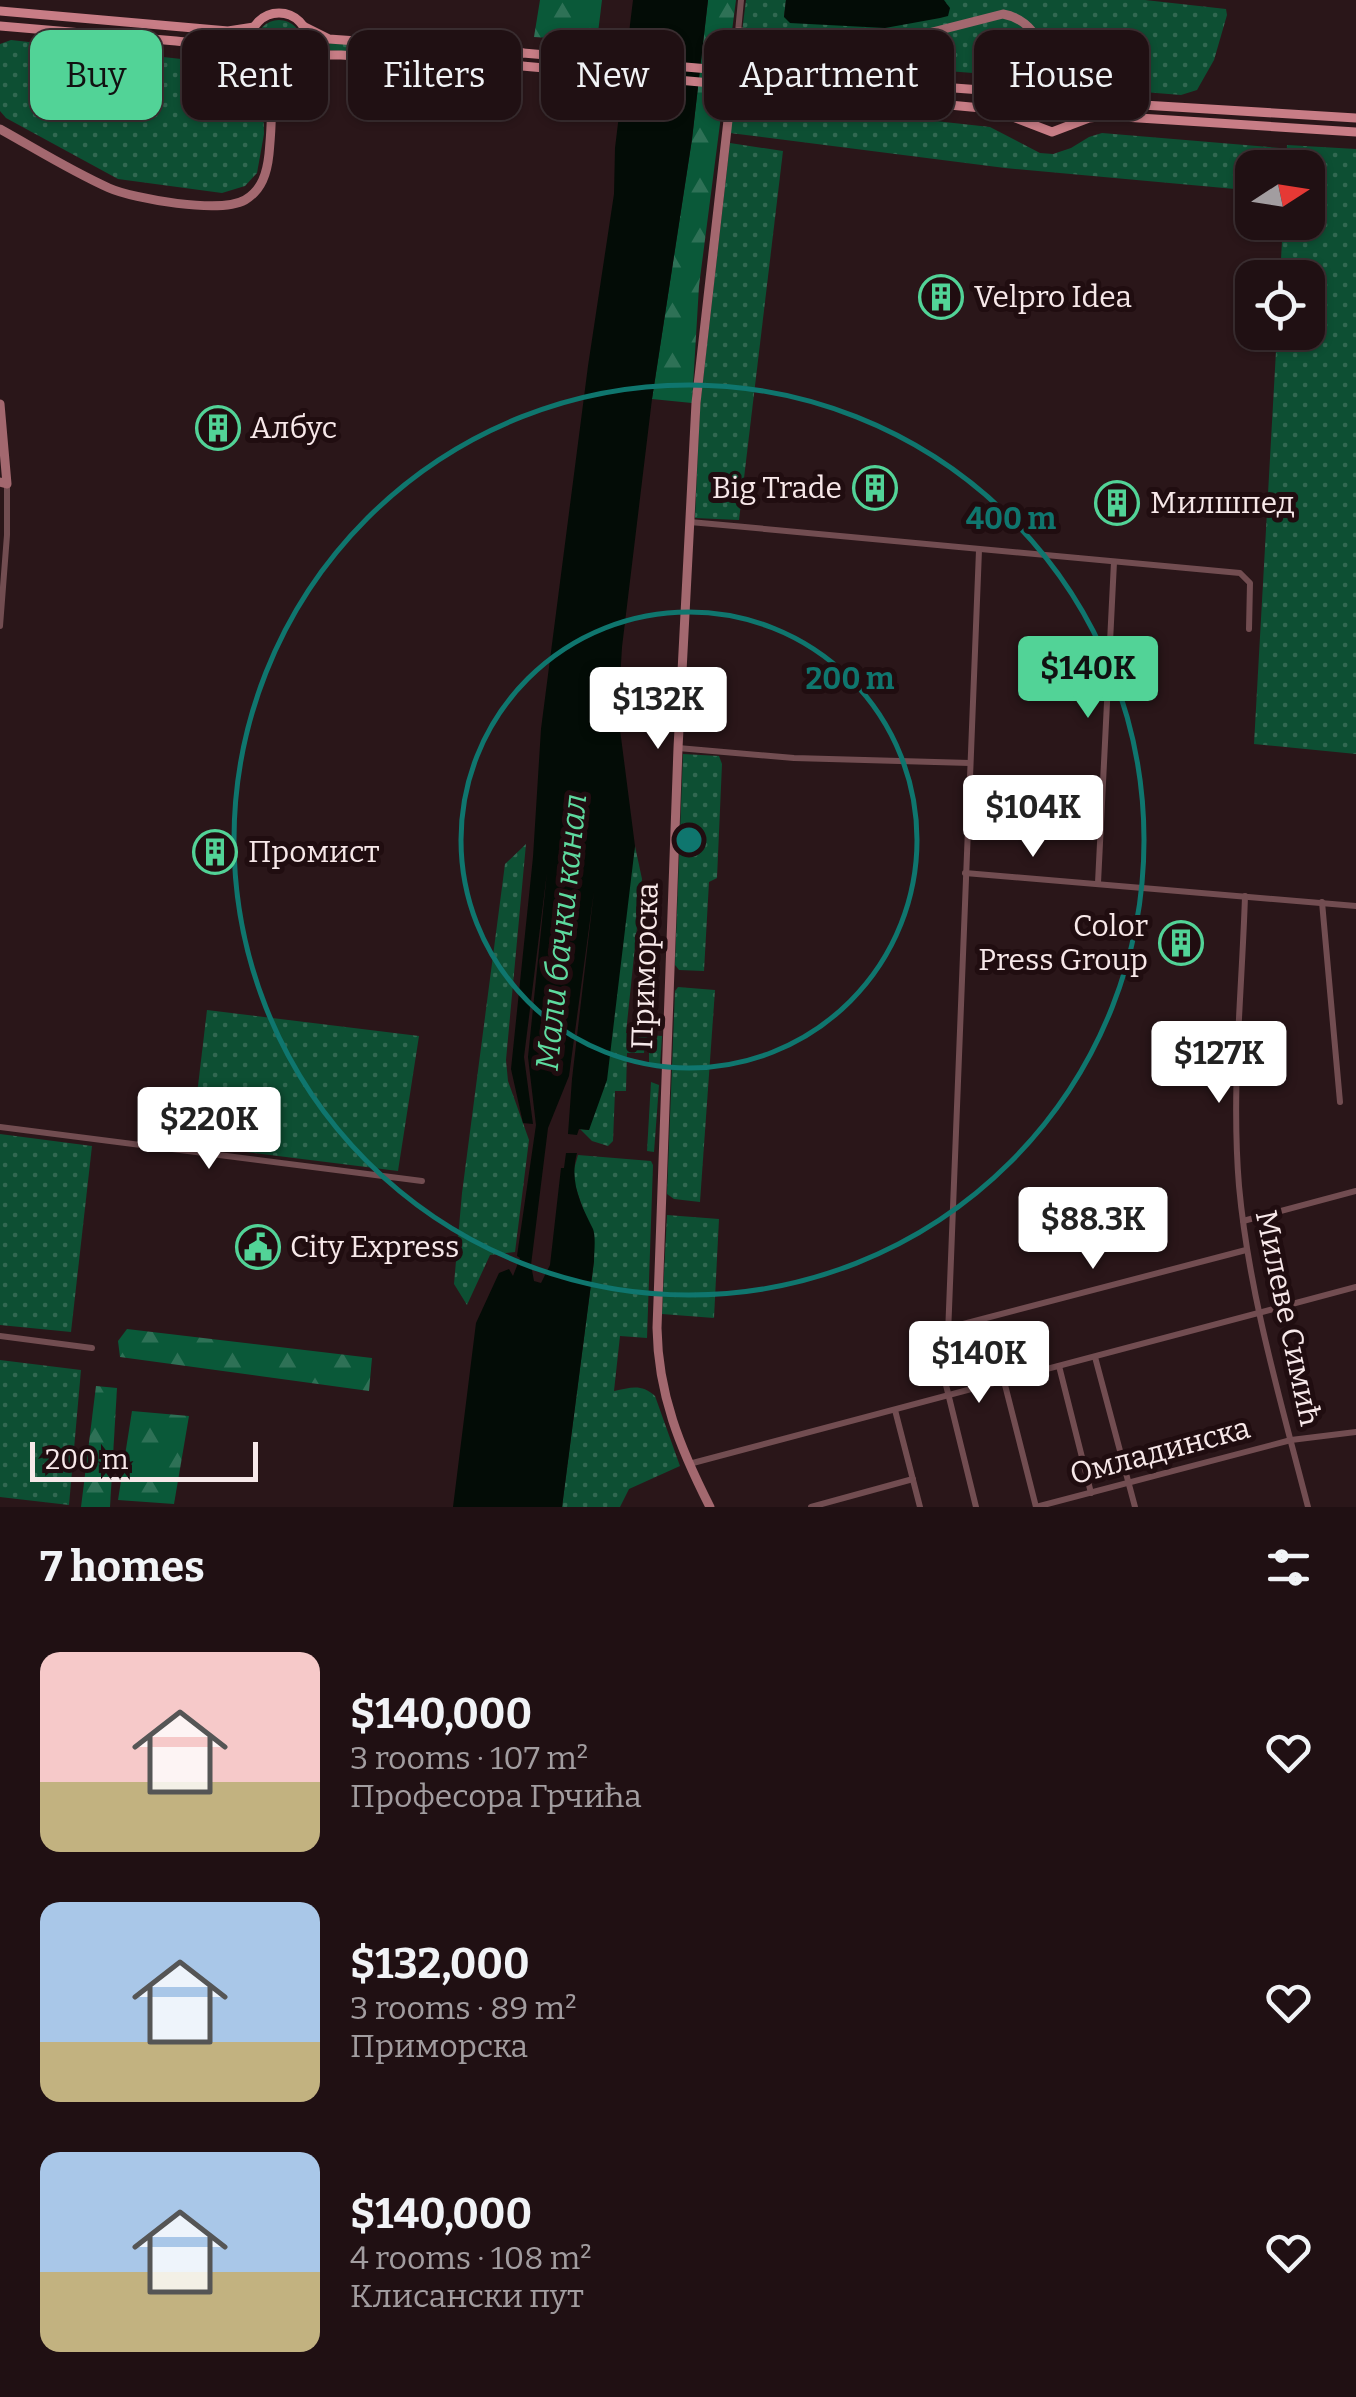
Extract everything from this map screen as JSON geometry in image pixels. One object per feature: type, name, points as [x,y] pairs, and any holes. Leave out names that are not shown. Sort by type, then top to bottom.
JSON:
[{"type":"main road","points":[[0,12],[228,32],[254,27]]},
{"type":"main road","points":[[253,30],[260,20],[278,13],[329,39],[974,90]]},
{"type":"main road","points":[[0,26],[182,43]]},
{"type":"main road","points":[[303,26],[304,30]]},
{"type":"main road","points":[[328,56],[522,66],[992,109],[1052,132],[1108,116],[1356,132]]},
{"type":"main road","points":[[1149,105],[1356,118]]},
{"type":"main road","points":[[1028,120],[1034,126]]},
{"type":"main road","points":[[1070,124],[1073,120]]},
{"type":"street","name":"Приморска","points":[[738,30],[741,0]]},
{"type":"street","points":[[938,30],[1004,14],[1025,22],[1030,30]]},
{"type":"street","points":[[0,129],[112,190],[136,197],[224,205],[246,200],[263,181],[272,120]]},
{"type":"street","name":"Приморска","points":[[710,1507],[688,1464],[666,1405],[658,1347],[678,748],[696,403],[728,120]]},
{"type":"street","points":[[0,404],[8,536],[0,626]]},
{"type":"street","points":[[690,522],[1240,573],[1250,583],[1249,628]]},
{"type":"street","points":[[976,1507],[948,1395],[948,1328],[979,550]]},
{"type":"street","points":[[1098,883],[1114,562]]},
{"type":"street","points":[[678,748],[794,758],[970,763]]},
{"type":"street","points":[[965,872],[1356,906]]},
{"type":"street","name":"Милеве Симић","points":[[1245,896],[1237,1117],[1243,1221],[1259,1312],[1308,1507]]},
{"type":"street","points":[[1322,902],[1340,1102]]},
{"type":"street","points":[[0,1127],[422,1181]]},
{"type":"street","points":[[1243,1221],[1356,1191]]},
{"type":"street","points":[[948,1328],[1246,1250]]},
{"type":"street","points":[[688,1464],[1356,1286]]},
{"type":"street","points":[[0,1336],[92,1348]]},
{"type":"street","points":[[1095,1357],[1135,1507]]},
{"type":"street","points":[[1059,1366],[1091,1493]]},
{"type":"street","points":[[1004,1381],[1036,1507]]},
{"type":"street","points":[[895,1410],[920,1507]]},
{"type":"street","name":"Омладинска","points":[[1036,1507],[1291,1440],[1356,1432]]},
{"type":"street","points":[[811,1507],[913,1480]]},
{"type":"green space","points":[[540,0],[602,0],[598,30],[541,30],[541,37],[534,37]]},
{"type":"green space","points":[[708,0],[736,0],[732,30],[705,30]]},
{"type":"green space","points":[[746,0],[786,0],[784,17],[944,0],[1145,0],[1226,9],[1227,15],[1214,60],[1197,90],[1181,95],[1149,92],[1149,30],[974,30],[974,73],[954,72],[954,30],[742,30]]},
{"type":"green space","points":[[279,20],[297,30],[261,30]]},
{"type":"green space","points":[[704,35],[704,120],[720,120],[699,286],[692,403],[652,399]]},
{"type":"green space","points":[[11,40],[30,42],[30,120],[162,120],[162,57],[182,59],[182,120],[264,120],[257,173],[245,186],[222,193],[118,179],[6,118],[0,111],[0,44]]},
{"type":"green space","points":[[328,43],[348,44],[348,51],[328,50]]},
{"type":"green space","points":[[732,120],[926,120],[990,127],[1040,153],[1053,154],[1102,133],[1280,150],[1235,150],[1235,189],[1005,168],[730,133]]},
{"type":"green space","points":[[730,143],[783,151],[739,520],[695,518],[700,406]]},
{"type":"green space","points":[[1287,145],[1356,149],[1356,754],[1254,744],[1276,350],[1325,350],[1325,260],[1281,260],[1282,240],[1325,240],[1325,150],[1287,150]]},
{"type":"green space","points":[[683,754],[719,756],[722,764],[717,878],[709,882],[704,971],[679,970],[675,965]]},
{"type":"green space","points":[[526,844],[506,1060],[508,1081],[529,1140],[515,1252],[490,1255],[467,1305],[454,1284],[462,1193],[505,864]]},
{"type":"green space","points":[[635,846],[642,879],[626,1033],[662,1036],[660,1067],[649,1064],[649,1040],[645,1040],[644,1053],[627,1053],[626,1091],[615,1091],[613,1141],[608,1146],[592,1141],[580,1129],[589,1130]]},
{"type":"green space","points":[[678,987],[715,990],[700,1202],[674,1199],[667,1194]]},
{"type":"green space","points":[[207,1010],[419,1036],[398,1171],[191,1145]]},
{"type":"green space","points":[[651,1082],[659,1085],[654,1152],[647,1151]]},
{"type":"green space","points":[[0,1134],[92,1146],[71,1332],[0,1325]]},
{"type":"green space","points":[[578,1155],[651,1161],[653,1165],[647,1338],[620,1336],[614,1391],[640,1388],[655,1396],[680,1466],[629,1489],[620,1507],[562,1507],[594,1261],[589,1227],[572,1176]]},
{"type":"green space","points":[[667,1215],[719,1219],[714,1318],[662,1314]]},
{"type":"green space","points":[[127,1329],[372,1358],[369,1391],[120,1357],[118,1341]]},
{"type":"green space","points":[[0,1360],[81,1370],[69,1505],[0,1497]]},
{"type":"green space","points":[[96,1386],[117,1388],[110,1507],[81,1507]]},
{"type":"green space","points":[[132,1411],[189,1416],[174,1504],[118,1500]]},
{"type":"water","name":"Мали бачки канал","points":[[633,0],[708,0],[622,647],[618,714],[635,846],[607,1080],[589,1130],[568,1134],[594,891],[569,1076],[548,1128],[531,1265],[534,1281],[541,1283],[550,1265],[566,1153],[577,1153],[575,1183],[594,1232],[594,1261],[562,1507],[453,1507],[476,1323],[499,1273],[509,1269],[513,1276],[520,1258],[517,1256],[536,1125],[528,1057],[547,872],[524,1057],[533,1124],[523,1123],[511,1069],[533,857],[541,729],[614,194],[618,120],[684,120],[684,30],[629,30]]},
{"type":"water","points":[[786,0],[944,0],[950,8],[948,16],[885,28],[790,23],[784,17]]},
{"type":"place","name":"Velpro Idea","points":[[941,297]]},
{"type":"place","name":"Албус","points":[[218,428]]},
{"type":"place","name":"Big Trade","points":[[875,488]]},
{"type":"place","name":"Милшпед","points":[[1117,503]]},
{"type":"place","name":"Промист","points":[[215,852]]},
{"type":"place","name":"Color Press Group","points":[[1181,943]]},
{"type":"place","name":"City Express","points":[[258,1247]]}]
